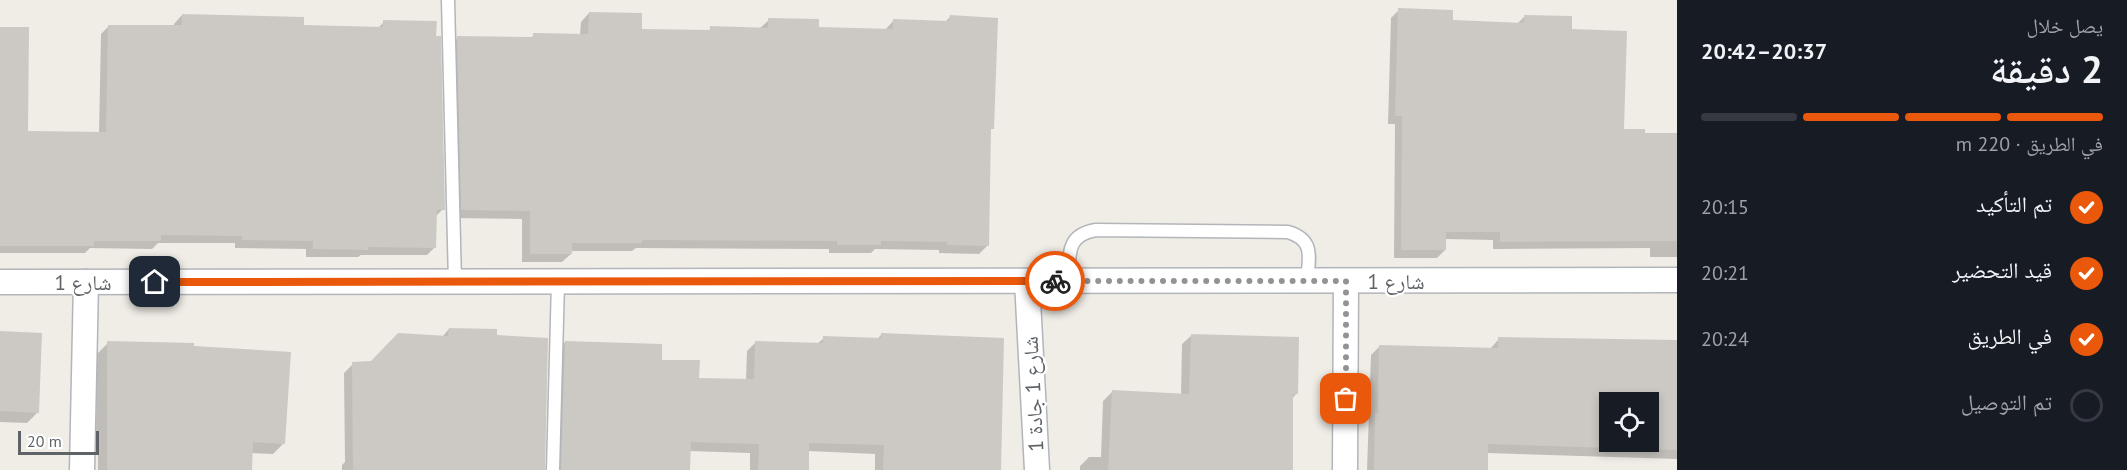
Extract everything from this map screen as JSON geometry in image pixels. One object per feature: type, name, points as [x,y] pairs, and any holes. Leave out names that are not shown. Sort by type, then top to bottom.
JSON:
[{"type":"street","name":"شارع 1","points":[[0,282],[1677,280]]},
{"type":"street","name":"شارع 1 جادة 1","points":[[1027,281],[1037,470]]},
{"type":"street","points":[[1345,470],[1346,281]]},
{"type":"street","points":[[82,470],[86,282]]},
{"type":"lane","points":[[448,0],[455,282]]},
{"type":"lane","points":[[1068,281],[1070,249],[1074,240],[1082,232],[1096,230],[1288,232],[1300,235],[1310,252],[1307,281]]},
{"type":"lane","points":[[553,470],[558,282]]},
{"type":"building","points":[[1398,8],[1453,10],[1453,20],[1524,23],[1524,15],[1572,16],[1572,29],[1627,31],[1624,129],[1645,129],[1645,133],[1677,133],[1677,241],[1500,242],[1500,232],[1446,232],[1446,250],[1401,250],[1402,116],[1395,116]]},
{"type":"building","points":[[589,12],[642,13],[642,29],[710,30],[710,26],[768,28],[768,18],[819,19],[819,27],[893,29],[893,19],[949,21],[950,15],[998,18],[994,129],[991,129],[989,246],[947,245],[947,242],[881,241],[881,245],[837,245],[837,241],[642,240],[642,243],[572,243],[572,254],[530,254],[530,211],[461,210],[457,36],[533,37],[533,33],[588,34]]},
{"type":"building","points":[[182,14],[304,17],[304,25],[383,27],[383,20],[437,21],[436,36],[441,36],[445,210],[437,210],[436,248],[313,249],[313,241],[242,240],[242,236],[161,235],[161,241],[94,241],[94,246],[0,246],[0,27],[29,27],[28,131],[106,132],[108,25],[182,25]]},
{"type":"building","points":[[449,328],[497,329],[497,335],[548,338],[545,470],[353,470],[352,362],[371,361],[398,333],[448,336]]},
{"type":"building","points":[[0,331],[42,333],[39,413],[0,411]]},
{"type":"building","points":[[881,333],[1004,338],[1001,470],[883,470],[884,445],[809,443],[809,470],[758,470],[759,444],[691,442],[690,470],[561,470],[565,341],[662,344],[662,360],[700,360],[699,378],[754,379],[755,341],[823,343],[823,336],[881,338]]},
{"type":"building","points":[[1191,334],[1299,337],[1298,394],[1293,394],[1293,470],[1108,470],[1112,390],[1189,394]]},
{"type":"building","points":[[1498,337],[1677,340],[1677,450],[1659,449],[1659,392],[1599,392],[1599,448],[1488,444],[1488,470],[1374,470],[1379,345],[1498,348]]},
{"type":"building","points":[[107,341],[194,343],[194,346],[291,352],[285,444],[253,442],[252,470],[107,470]]},
{"type":"way so far","points":[[1055,281],[1346,281],[1346,399]]},
{"type":"route","points":[[155,282],[1055,281]]}]
